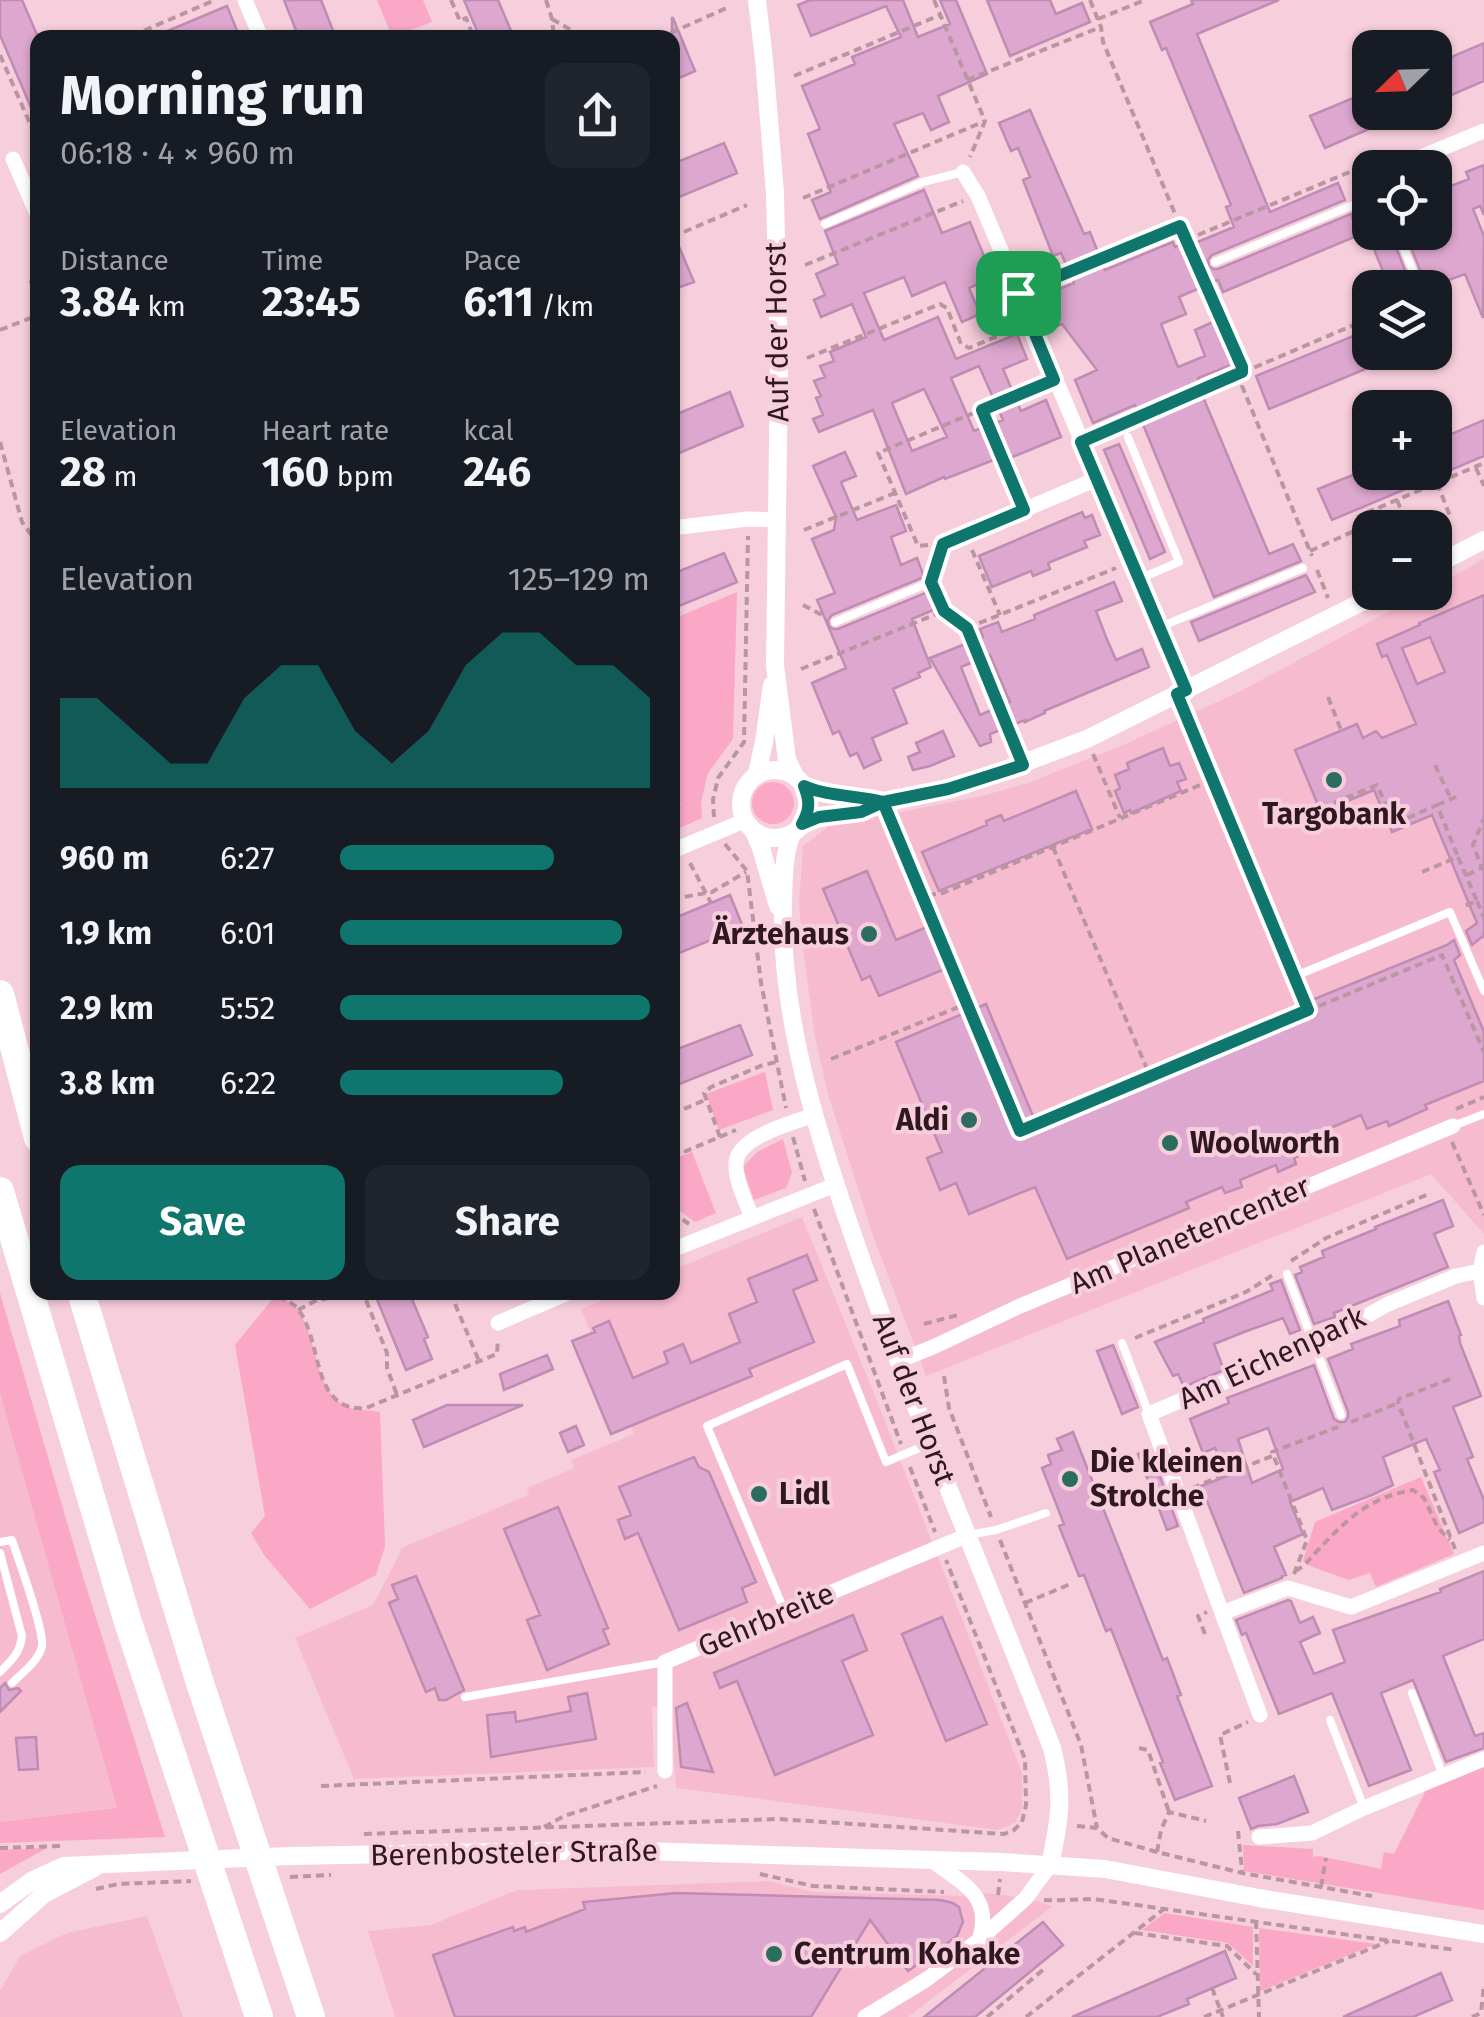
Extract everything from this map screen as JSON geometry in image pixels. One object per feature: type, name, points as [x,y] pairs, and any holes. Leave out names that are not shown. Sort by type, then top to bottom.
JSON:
[{"type":"highway","points":[[0,994],[30,1108]]},
{"type":"highway","points":[[0,1191],[30,1292]]},
{"type":"highway","points":[[32,1300],[128,1622],[259,2017]]},
{"type":"highway","points":[[83,1300],[199,1680],[311,2017]]},
{"type":"street","points":[[245,0],[258,30]]},
{"type":"street","name":"Auf der Horst","points":[[757,0],[774,193],[780,366],[775,665],[757,774]]},
{"type":"street","points":[[1438,150],[1484,131]]},
{"type":"street","points":[[14,159],[30,197]]},
{"type":"street","points":[[963,172],[978,196],[1140,579],[1182,692]]},
{"type":"street","points":[[943,544],[1097,479]]},
{"type":"street","points":[[680,527],[748,519],[777,520]]},
{"type":"street","points":[[1452,557],[1484,540]]},
{"type":"street","points":[[883,802],[818,792],[783,770],[770,769],[747,782],[740,808],[749,826],[766,838],[780,838],[819,817],[861,812],[883,802],[948,789],[1023,765],[1087,740],[1352,608]]},
{"type":"street","name":"Auf der Horst","points":[[775,665],[788,760],[800,781]]},
{"type":"street","points":[[798,829],[808,812],[809,799],[800,781]]},
{"type":"street","points":[[680,848],[719,832],[749,826]]},
{"type":"street","name":"Auf der Horst","points":[[749,826],[768,870],[782,926]]},
{"type":"street","name":"Auf der Horst","points":[[798,829],[787,846],[782,926],[797,1040],[815,1115],[835,1185],[898,1361],[1052,1748],[1060,1779],[1059,1825],[1050,1865]]},
{"type":"street","points":[[752,1218],[736,1168],[741,1149],[759,1137],[815,1115]]},
{"type":"street","name":"Am Planetencenter","points":[[898,1361],[1020,1306],[1450,1127]]},
{"type":"street","points":[[680,1247],[835,1185]]},
{"type":"street","points":[[1484,1252],[1480,1271],[1484,1298]]},
{"type":"street","name":"Am Eichenpark","points":[[1260,1715],[1150,1414],[1314,1344],[1388,1304],[1456,1276],[1480,1271]]},
{"type":"street","points":[[498,1323],[551,1300]]},
{"type":"street","name":"Gehrbreite","points":[[665,1771],[665,1662],[968,1535]]},
{"type":"street","points":[[1222,1613],[1288,1588],[1351,1607],[1484,1553]]},
{"type":"street","points":[[1259,1838],[1312,1833],[1484,1759]]},
{"type":"street","name":"Berenbosteler Straße","points":[[0,1904],[33,1880],[64,1866],[292,1856],[609,1850],[930,1859],[1105,1870],[1484,1934]]},
{"type":"street","points":[[930,1859],[978,1896],[984,1924],[979,1940]]},
{"type":"street","points":[[865,2017],[928,1979],[979,1940],[1026,1898],[1050,1865]]},
{"type":"street","points":[[0,1934],[44,1894],[99,1866]]},
{"type":"lane","points":[[825,224],[923,182],[963,172]]},
{"type":"lane","points":[[1214,262],[1352,205]]},
{"type":"lane","points":[[1128,437],[1180,562],[1140,579]]},
{"type":"lane","points":[[835,622],[931,582],[943,544]]},
{"type":"lane","points":[[1160,627],[1303,568]]},
{"type":"lane","points":[[1182,692],[1308,1010]]},
{"type":"lane","points":[[1293,977],[1450,912],[1484,991]]},
{"type":"lane","name":"Am Planetencenter","points":[[1450,1127],[1484,1114]]},
{"type":"lane","points":[[1287,1274],[1341,1415]]},
{"type":"lane","points":[[1122,1344],[1150,1414]]},
{"type":"lane","points":[[785,1613],[708,1426],[846,1364],[886,1462],[930,1443]]},
{"type":"lane","points":[[968,1535],[996,1530],[1046,1512]]},
{"type":"lane","points":[[0,1542],[12,1540],[42,1647],[12,1683]]},
{"type":"lane","points":[[0,1553],[22,1636],[16,1657],[0,1672]]},
{"type":"lane","points":[[465,1697],[665,1662]]},
{"type":"lane","points":[[1412,1694],[1443,1776]]},
{"type":"lane","points":[[1330,1720],[1364,1808]]},
{"type":"path","points":[[145,30],[215,0]]},
{"type":"path","points":[[451,0],[460,21],[466,18],[471,30]]},
{"type":"path","points":[[546,0],[553,30]]},
{"type":"path","points":[[934,0],[985,121],[963,172]]},
{"type":"path","points":[[1090,0],[1180,226],[1228,333],[1242,372],[1242,386],[1336,617]]},
{"type":"path","points":[[1098,19],[1144,0]]},
{"type":"path","points":[[677,30],[729,7]]},
{"type":"path","points":[[794,76],[940,15]]},
{"type":"path","points":[[552,19],[571,30]]},
{"type":"path","points":[[967,80],[1101,27]]},
{"type":"path","points":[[0,55],[30,124]]},
{"type":"path","points":[[803,198],[985,121]]},
{"type":"path","points":[[1186,240],[1352,172]]},
{"type":"path","points":[[805,265],[978,196]]},
{"type":"path","points":[[680,234],[747,205]]},
{"type":"path","points":[[1018,293],[1180,226]]},
{"type":"path","points":[[806,358],[940,304],[947,308],[961,344],[969,348],[1031,322]]},
{"type":"path","points":[[0,330],[30,318]]},
{"type":"path","points":[[1081,442],[1352,326]]},
{"type":"path","points":[[943,544],[918,546],[878,452],[1054,380]]},
{"type":"path","points":[[982,410],[1024,510]]},
{"type":"path","points":[[0,442],[22,522],[30,533]]},
{"type":"path","points":[[1452,477],[1484,464]]},
{"type":"path","points":[[1476,467],[1484,486]]},
{"type":"path","points":[[1373,510],[1421,490]]},
{"type":"path","points":[[804,530],[895,493]]},
{"type":"path","points":[[1397,500],[1401,510]]},
{"type":"path","points":[[720,1137],[704,1092],[776,1062],[747,871],[719,832],[712,800],[718,778],[744,742],[748,519]]},
{"type":"path","points":[[1310,551],[1352,533]]},
{"type":"path","points":[[965,534],[1000,615]]},
{"type":"path","points":[[967,628],[1132,562]]},
{"type":"path","points":[[803,605],[835,622]]},
{"type":"path","points":[[801,668],[944,611],[967,628],[1023,765]]},
{"type":"path","points":[[1328,697],[1341,730]]},
{"type":"path","points":[[1087,740],[1120,818]]},
{"type":"path","points":[[1435,764],[1450,800]]},
{"type":"path","points":[[921,896],[943,893],[1214,779]]},
{"type":"path","points":[[1294,823],[1306,826],[1323,818],[1326,806],[1377,785],[1394,824],[1458,796]]},
{"type":"path","points":[[883,802],[1020,1131],[1442,954],[1484,1052]]},
{"type":"path","points":[[1436,805],[1484,918]]},
{"type":"path","points":[[1466,875],[1482,868],[1473,846],[1484,818]]},
{"type":"path","points":[[1054,847],[1150,1076]]},
{"type":"path","points":[[680,853],[712,903]]},
{"type":"path","points":[[1422,872],[1458,856]]},
{"type":"path","points":[[680,898],[708,893],[747,871]]},
{"type":"path","points":[[1450,912],[1477,901]]},
{"type":"path","points":[[830,1058],[966,1004]]},
{"type":"path","points":[[680,1111],[705,1100]]},
{"type":"path","points":[[1450,1127],[1484,1215]]},
{"type":"path","points":[[680,1154],[737,1130]]},
{"type":"path","points":[[284,1300],[298,1310],[331,1395],[354,1409],[366,1408],[498,1354],[498,1323]]},
{"type":"path","points":[[298,1310],[315,1300]]},
{"type":"path","points":[[366,1300],[387,1352],[387,1368],[397,1395]]},
{"type":"path","points":[[453,1300],[480,1362]]},
{"type":"path","points":[[944,1376],[949,1408],[1080,1745],[1096,1828],[1108,1838],[1242,1873],[1375,1896]]},
{"type":"path","points":[[1450,1380],[1399,1399],[1398,1403],[1460,1562]]},
{"type":"path","points":[[1178,1493],[1273,1454],[1307,1540],[1288,1588]]},
{"type":"path","points":[[1295,1570],[1307,1565],[1354,1513],[1382,1498],[1412,1490],[1424,1498],[1438,1528],[1452,1542]]},
{"type":"path","points":[[1024,1602],[1074,1583]]},
{"type":"path","points":[[1198,1616],[1205,1634]]},
{"type":"path","points":[[1230,1783],[1220,1735],[1260,1715]]},
{"type":"path","points":[[1139,1748],[1148,1750],[1169,1812],[1160,1830],[1157,1852]]},
{"type":"path","points":[[322,1786],[665,1771],[666,1783],[564,1816],[541,1828]]},
{"type":"path","points":[[1169,1812],[1206,1822]]},
{"type":"path","points":[[364,1834],[778,1819],[1004,1834],[1022,1822]]},
{"type":"path","points":[[1238,1831],[1242,1873]]},
{"type":"path","points":[[1321,1887],[1326,1858]]},
{"type":"path","points":[[754,1873],[813,1886],[948,1892]]},
{"type":"path","points":[[298,1877],[334,1875]]},
{"type":"path","points":[[91,1890],[118,1884],[177,1882]]},
{"type":"path","points":[[1066,1902],[1083,1898],[1465,1951]]},
{"type":"path","points":[[1026,2017],[1164,1909]]},
{"type":"path","points":[[1256,1922],[1259,2017]]},
{"type":"path","points":[[1135,1932],[1227,1946],[1256,1974]]},
{"type":"path","points":[[1204,2017],[1221,2014],[1390,1940]]},
{"type":"path","points":[[987,2017],[1044,1970]]},
{"type":"path","points":[[1472,2017],[1481,2014],[1484,1985]]},
{"type":"path","points":[[1212,1988],[1221,2014]]},
{"type":"shaded area","points":[[377,0],[423,0],[432,22],[411,30],[389,30]]},
{"type":"shaded area","points":[[1484,559],[1484,1234],[1431,1174],[926,1376],[872,1233],[828,1094],[815,1037],[799,905],[803,846],[829,826],[982,796],[1028,783],[1123,745],[1241,691],[1391,610],[1452,610],[1452,577]]},
{"type":"shaded area","points":[[737,592],[733,739],[708,773],[701,802],[702,818],[680,828],[681,805],[680,616]]},
{"type":"shaded area","points":[[773,782],[788,788],[794,803],[788,818],[773,824],[758,818],[752,803],[758,788]]},
{"type":"shaded area","points":[[765,1072],[773,1110],[719,1130],[706,1094]]},
{"type":"shaded area","points":[[783,1139],[792,1173],[786,1188],[754,1200],[743,1167],[757,1152]]},
{"type":"shaded area","points":[[692,1152],[716,1213],[695,1222],[680,1211],[680,1156]]},
{"type":"shaded area","points":[[802,1217],[1022,1773],[1022,1809],[1016,1822],[998,1830],[676,1788],[670,1705],[652,1707],[654,1767],[354,1779],[295,1638],[373,1605],[401,1548],[529,1495],[527,1488],[574,1468],[571,1460],[634,1434],[581,1309],[603,1300],[680,1300],[680,1267]]},
{"type":"shaded area","points":[[0,1293],[165,1837],[0,1843],[0,1822],[117,1808],[0,1393]]},
{"type":"shaded area","points":[[272,1300],[287,1301],[304,1320],[331,1394],[342,1404],[380,1412],[385,1546],[376,1575],[310,1609],[264,1555],[251,1533],[265,1516],[235,1345]]},
{"type":"shaded area","points":[[0,1393],[24,1473],[117,1809],[0,1822]]},
{"type":"shaded area","points":[[1421,1477],[1454,1554],[1376,1587],[1370,1573],[1349,1580],[1303,1561],[1315,1522]]},
{"type":"shaded area","points":[[1484,1764],[1484,1910],[1244,1871],[1243,1845],[1313,1849],[1313,1857],[1381,1869],[1384,1852],[1394,1854],[1425,1792],[1414,1790]]},
{"type":"shaded area","points":[[47,1848],[0,1874],[0,1850]]},
{"type":"shaded area","name":"Centrum Kohake","points":[[768,1881],[813,1892],[966,1896],[984,1893],[1053,1906],[908,2017],[395,2017],[368,1931],[431,1925],[517,1890]]},
{"type":"shaded area","points":[[1165,1913],[1253,1927],[1253,1966],[1228,1943],[1142,1930]]},
{"type":"shaded area","points":[[147,1916],[183,2017],[0,2017],[0,1991],[20,1956],[67,1933]]},
{"type":"shaded area","points":[[1259,1928],[1376,1944],[1260,1991]]},
{"type":"building","points":[[0,0],[22,0],[35,30],[30,30],[30,105],[0,35]]},
{"type":"building","points":[[284,0],[321,0],[333,30],[296,30]]},
{"type":"building","points":[[464,0],[498,0],[511,30],[477,30]]},
{"type":"building","points":[[810,0],[903,0],[918,37],[950,24],[940,0],[956,0],[987,74],[938,96],[949,122],[931,130],[923,113],[894,124],[918,176],[820,219],[812,200],[831,192],[808,134],[820,129],[802,86],[855,64],[852,57],[901,37],[886,6],[811,36],[798,5]]},
{"type":"building","points":[[987,0],[1050,0],[1056,14],[1082,3],[1090,22],[1010,56]]},
{"type":"building","points":[[1191,0],[1279,0],[1197,34],[1270,212],[1338,183],[1345,200],[1212,255],[1209,266],[1218,269],[1352,217],[1352,238],[1223,292],[1218,280],[1179,297],[1186,314],[1161,324],[1178,367],[1205,356],[1195,330],[1213,322],[1231,365],[1198,378],[1198,385],[1269,554],[1293,544],[1301,561],[1214,597],[1135,405],[1093,423],[1075,380],[1097,370],[1062,324],[1054,327],[1042,296],[1074,283],[1061,253],[1053,256],[1023,180],[1030,177],[1018,148],[1011,151],[999,123],[1030,110],[1084,234],[1090,232],[1105,270],[1173,242],[1175,247],[1182,244],[1183,248],[1234,227],[1226,207],[1231,205],[1166,48],[1162,50],[1150,22],[1193,4]]},
{"type":"building","points":[[227,6],[237,30],[170,30]]},
{"type":"building","points":[[680,35],[695,71],[680,78]]},
{"type":"building","points":[[1484,43],[1484,81],[1452,95],[1452,57]]},
{"type":"building","points":[[1352,98],[1352,130],[1366,130],[1325,148],[1310,116]]},
{"type":"building","points":[[724,143],[737,173],[680,197],[680,161]]},
{"type":"building","points":[[1484,165],[1484,215],[1480,206],[1473,209],[1484,236],[1483,318],[1465,274],[1452,279],[1452,270],[1420,270],[1412,250],[1452,250],[1452,186],[1469,179],[1466,172]]},
{"type":"building","points":[[924,190],[942,233],[970,222],[993,278],[969,288],[980,314],[962,322],[945,282],[912,296],[904,277],[864,293],[884,340],[938,317],[956,359],[1017,334],[1027,359],[1003,369],[1021,411],[1046,400],[1061,437],[906,494],[873,410],[819,432],[813,419],[823,415],[814,381],[825,377],[820,366],[834,361],[830,352],[866,337],[852,304],[821,317],[814,300],[825,295],[816,274],[838,264],[825,231]],"holes":[[[979,366],[1003,420],[974,431],[951,378]],[[924,389],[947,437],[912,451],[892,403]]]},
{"type":"building","points":[[680,249],[694,282],[680,287]]},
{"type":"building","points":[[1397,250],[1405,270],[1382,270],[1375,252]]},
{"type":"building","points":[[1352,336],[1352,370],[1363,370],[1269,409],[1256,376]]},
{"type":"building","points":[[730,392],[743,426],[680,453],[680,413]]},
{"type":"building","points":[[1484,420],[1484,456],[1452,469],[1452,434]]},
{"type":"building","points":[[1119,444],[1165,552],[1150,559],[1104,450]]},
{"type":"building","points":[[845,452],[856,476],[841,482],[857,520],[896,505],[906,531],[891,537],[901,565],[917,558],[924,577],[832,615],[829,626],[838,629],[930,591],[938,608],[912,619],[931,667],[918,673],[920,677],[893,689],[907,723],[872,738],[881,760],[864,768],[857,753],[850,756],[839,731],[833,734],[812,683],[846,668],[817,600],[835,593],[812,539],[834,530],[836,517],[813,466]]},
{"type":"building","points":[[1352,475],[1352,490],[1403,490],[1332,520],[1318,489]]},
{"type":"building","points":[[1082,512],[1085,518],[1092,515],[1100,535],[1084,541],[1087,547],[1048,563],[1050,569],[1033,576],[1031,571],[992,587],[979,556]]},
{"type":"building","points":[[724,553],[737,582],[680,606],[680,571]]},
{"type":"building","points":[[1306,575],[1315,592],[1199,641],[1191,622]]},
{"type":"building","points":[[1114,582],[1122,601],[1096,611],[1106,637],[1116,660],[1142,649],[1149,667],[990,734],[991,742],[980,746],[930,658],[983,637],[980,629],[998,622],[1002,632],[1035,619],[1034,615]],"holes":[[[990,655],[1010,702],[980,715],[961,667]]]},
{"type":"building","points":[[1484,595],[1484,938],[1472,945],[1466,931],[1477,923],[1432,815],[1392,832],[1374,790],[1321,812],[1295,750],[1357,724],[1363,738],[1376,731],[1382,738],[1416,724],[1387,655],[1382,657],[1377,644]],"holes":[[[1430,637],[1445,672],[1417,684],[1402,648]]]},
{"type":"building","points":[[943,731],[954,756],[913,770],[908,757],[920,752],[916,743]]},
{"type":"building","points":[[1163,748],[1170,766],[1179,763],[1186,779],[1177,782],[1181,791],[1124,813],[1115,791],[1120,788],[1115,775],[1129,769],[1127,763]]},
{"type":"building","points":[[1076,791],[1092,829],[939,891],[922,852],[987,825],[986,821],[1001,815],[1004,821]]},
{"type":"building","name":"Ärztehaus","points":[[867,871],[896,940],[927,927],[945,969],[879,996],[870,976],[862,980],[823,889]]},
{"type":"building","points":[[730,895],[743,927],[680,953],[680,916]]},
{"type":"building","points":[[1454,940],[1460,955],[1454,960],[1484,1032],[1484,1081],[1425,1105],[1427,1109],[1389,1126],[1387,1121],[1367,1129],[1361,1115],[1307,1138],[1311,1151],[1294,1158],[1296,1164],[1278,1172],[1276,1165],[1240,1180],[1242,1187],[1225,1193],[1222,1187],[1186,1202],[1189,1208],[1067,1259],[1035,1187],[969,1214],[956,1183],[940,1190],[927,1158],[942,1152],[896,1042],[986,1004],[1033,1116],[1298,1006],[1303,1015],[1312,1016],[1312,1000]]},
{"type":"building","points":[[740,1025],[752,1055],[680,1084],[680,1048]]},
{"type":"building","points":[[1443,1200],[1453,1226],[1434,1234],[1448,1267],[1314,1324],[1295,1275],[1302,1272],[1300,1267],[1324,1257],[1322,1251]]},
{"type":"building","points":[[807,1255],[817,1280],[793,1290],[814,1342],[749,1369],[752,1376],[611,1434],[572,1341],[595,1332],[593,1328],[609,1321],[633,1378],[668,1363],[664,1352],[683,1344],[691,1363],[740,1342],[729,1314],[757,1302],[748,1279]]},
{"type":"building","points":[[1281,1280],[1300,1330],[1290,1334],[1283,1318],[1244,1332],[1214,1344],[1224,1370],[1184,1387],[1178,1374],[1173,1376],[1155,1342],[1273,1290],[1270,1284]]},
{"type":"building","points":[[377,1300],[412,1300],[428,1337],[424,1339],[432,1359],[406,1370]]},
{"type":"building","points":[[1448,1301],[1481,1396],[1453,1407],[1473,1457],[1467,1459],[1484,1500],[1484,1522],[1459,1533],[1434,1472],[1440,1470],[1426,1439],[1383,1457],[1393,1485],[1372,1495],[1332,1510],[1323,1488],[1290,1502],[1303,1534],[1274,1547],[1286,1575],[1244,1593],[1201,1486],[1227,1476],[1215,1448],[1203,1453],[1190,1419],[1229,1403],[1227,1398],[1314,1365],[1334,1419],[1345,1422],[1348,1412],[1328,1359],[1353,1349],[1351,1344],[1400,1326],[1399,1320]],"holes":[[[1268,1428],[1283,1469],[1252,1483],[1238,1439]]]},
{"type":"building","points":[[1113,1345],[1138,1407],[1122,1414],[1097,1351]]},
{"type":"building","points":[[547,1355],[553,1369],[504,1390],[500,1374]]},
{"type":"building","points":[[447,1405],[523,1405],[424,1447],[413,1420]]},
{"type":"building","points":[[576,1426],[584,1445],[568,1452],[560,1433]]},
{"type":"building","points":[[1073,1432],[1163,1660],[1167,1658],[1181,1695],[1177,1696],[1212,1786],[1175,1800],[1111,1629],[1106,1631],[1084,1575],[1079,1576],[1042,1468],[1051,1464],[1048,1455],[1062,1450],[1057,1439]]},
{"type":"building","points":[[1150,1449],[1178,1526],[1167,1530],[1138,1454]]},
{"type":"building","points":[[694,1457],[699,1467],[709,1472],[756,1582],[742,1588],[747,1602],[679,1630],[638,1533],[625,1539],[618,1520],[631,1515],[619,1487]]},
{"type":"building","points":[[558,1507],[608,1628],[603,1630],[609,1644],[547,1670],[527,1620],[540,1615],[504,1529]]},
{"type":"building","points":[[1484,1571],[1484,1639],[1443,1656],[1475,1736],[1484,1733],[1484,1748],[1446,1762],[1413,1680],[1381,1693],[1411,1770],[1369,1786],[1332,1693],[1279,1714],[1246,1633],[1242,1635],[1236,1620],[1291,1601],[1300,1623],[1313,1617],[1320,1633],[1300,1642],[1314,1674],[1345,1662],[1333,1630],[1441,1592],[1440,1589]]},
{"type":"building","points":[[416,1576],[464,1690],[446,1700],[439,1700],[435,1688],[426,1692],[389,1603],[398,1599],[392,1585]]},
{"type":"building","points":[[853,1615],[867,1650],[842,1661],[873,1735],[775,1775],[737,1681],[720,1688],[714,1673]]},
{"type":"building","points":[[942,1617],[987,1724],[946,1741],[902,1634]]},
{"type":"building","points":[[5,1683],[9,1690],[21,1691],[0,1712],[0,1688]]},
{"type":"building","points":[[587,1693],[596,1739],[491,1757],[487,1715],[515,1712],[516,1722],[571,1711],[568,1697]]},
{"type":"building","points":[[687,1703],[713,1772],[681,1767],[676,1708]]},
{"type":"building","points":[[36,1737],[38,1769],[19,1770],[16,1738]]},
{"type":"building","points":[[1294,1776],[1308,1812],[1251,1829],[1239,1798]]},
{"type":"building","name":"Centrum Kohake","points":[[676,1893],[940,1900],[959,1907],[963,1922],[957,1936],[908,1971],[870,1920],[811,2017],[455,2017],[433,1955],[513,1927],[514,1931],[525,1927],[526,1932],[585,1909],[583,1902]]},
{"type":"building","points":[[1043,1922],[1063,1945],[975,2017],[924,2017]]},
{"type":"building","points":[[1225,1951],[1236,1978],[1187,1999],[1189,2004],[1157,2017],[1072,2017]]},
{"type":"building","points":[[1441,1973],[1452,2000],[1413,2017],[1343,2017]]},
{"type":"place","name":"Targobank","points":[[1334,780]]},
{"type":"place","name":"Ärztehaus","points":[[869,934]]},
{"type":"place","name":"Aldi","points":[[969,1120]]},
{"type":"place","name":"Woolworth","points":[[1170,1143]]},
{"type":"place","name":"Die kleinen Strolche","points":[[1070,1479]]},
{"type":"place","name":"Lidl","points":[[759,1494]]},
{"type":"place","name":"Centrum Kohake","points":[[774,1954]]},
{"type":"route","points":[[1018,293],[1054,380],[982,410],[1024,510],[943,544],[931,582],[944,611],[967,628],[1023,765],[948,789],[883,802],[861,812],[819,817],[802,824],[809,799],[804,786],[818,792],[883,802],[1020,1131],[1308,1010],[1177,694],[1186,690],[1081,442],[1242,372],[1242,367],[1180,226],[1018,293]]}]
